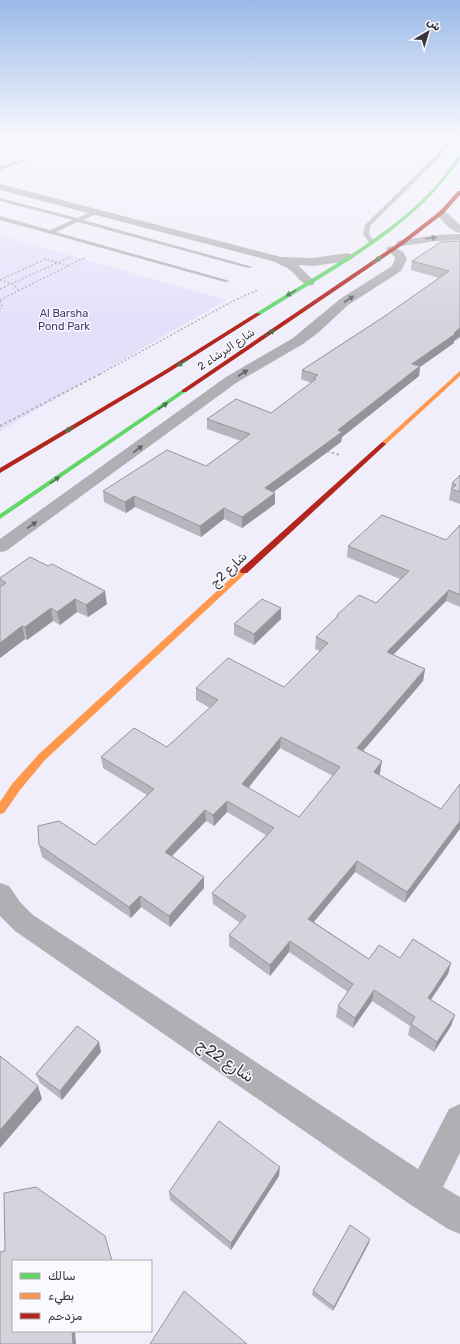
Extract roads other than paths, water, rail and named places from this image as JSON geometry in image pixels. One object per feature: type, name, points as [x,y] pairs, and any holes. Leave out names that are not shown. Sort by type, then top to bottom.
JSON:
[{"type":"street","points":[[49,200],[276,259],[304,262],[348,257]]},
{"type":"street","name":"شارع البرشاء 2","points":[[0,471],[200,352],[348,257],[405,217],[425,200]]},
{"type":"street","name":"شارع البرشاء 2","points":[[0,517],[397,246],[441,213],[453,200]]},
{"type":"street","points":[[441,213],[452,225],[460,230]]},
{"type":"street","points":[[0,547],[231,380],[298,341],[344,302],[392,271],[400,264],[401,259],[397,246],[437,238],[460,237]]},
{"type":"street","points":[[276,259],[294,267],[309,282]]},
{"type":"street","name":"شارع 2ج","points":[[0,810],[16,787],[42,757],[460,373]]},
{"type":"street","name":"شارع 22ج","points":[[0,894],[11,910],[24,923],[460,1217]]},
{"type":"street","points":[[424,1193],[460,1120]]},
{"type":"lane","points":[[3,200],[250,267]]},
{"type":"lane","points":[[371,241],[366,234],[367,226],[394,200]]},
{"type":"lane","points":[[51,232],[96,212]]},
{"type":"lane","points":[[0,218],[227,281]]},
{"type":"park label","name":"Al Barsha Pond Park","points":[[64,319]]}]
